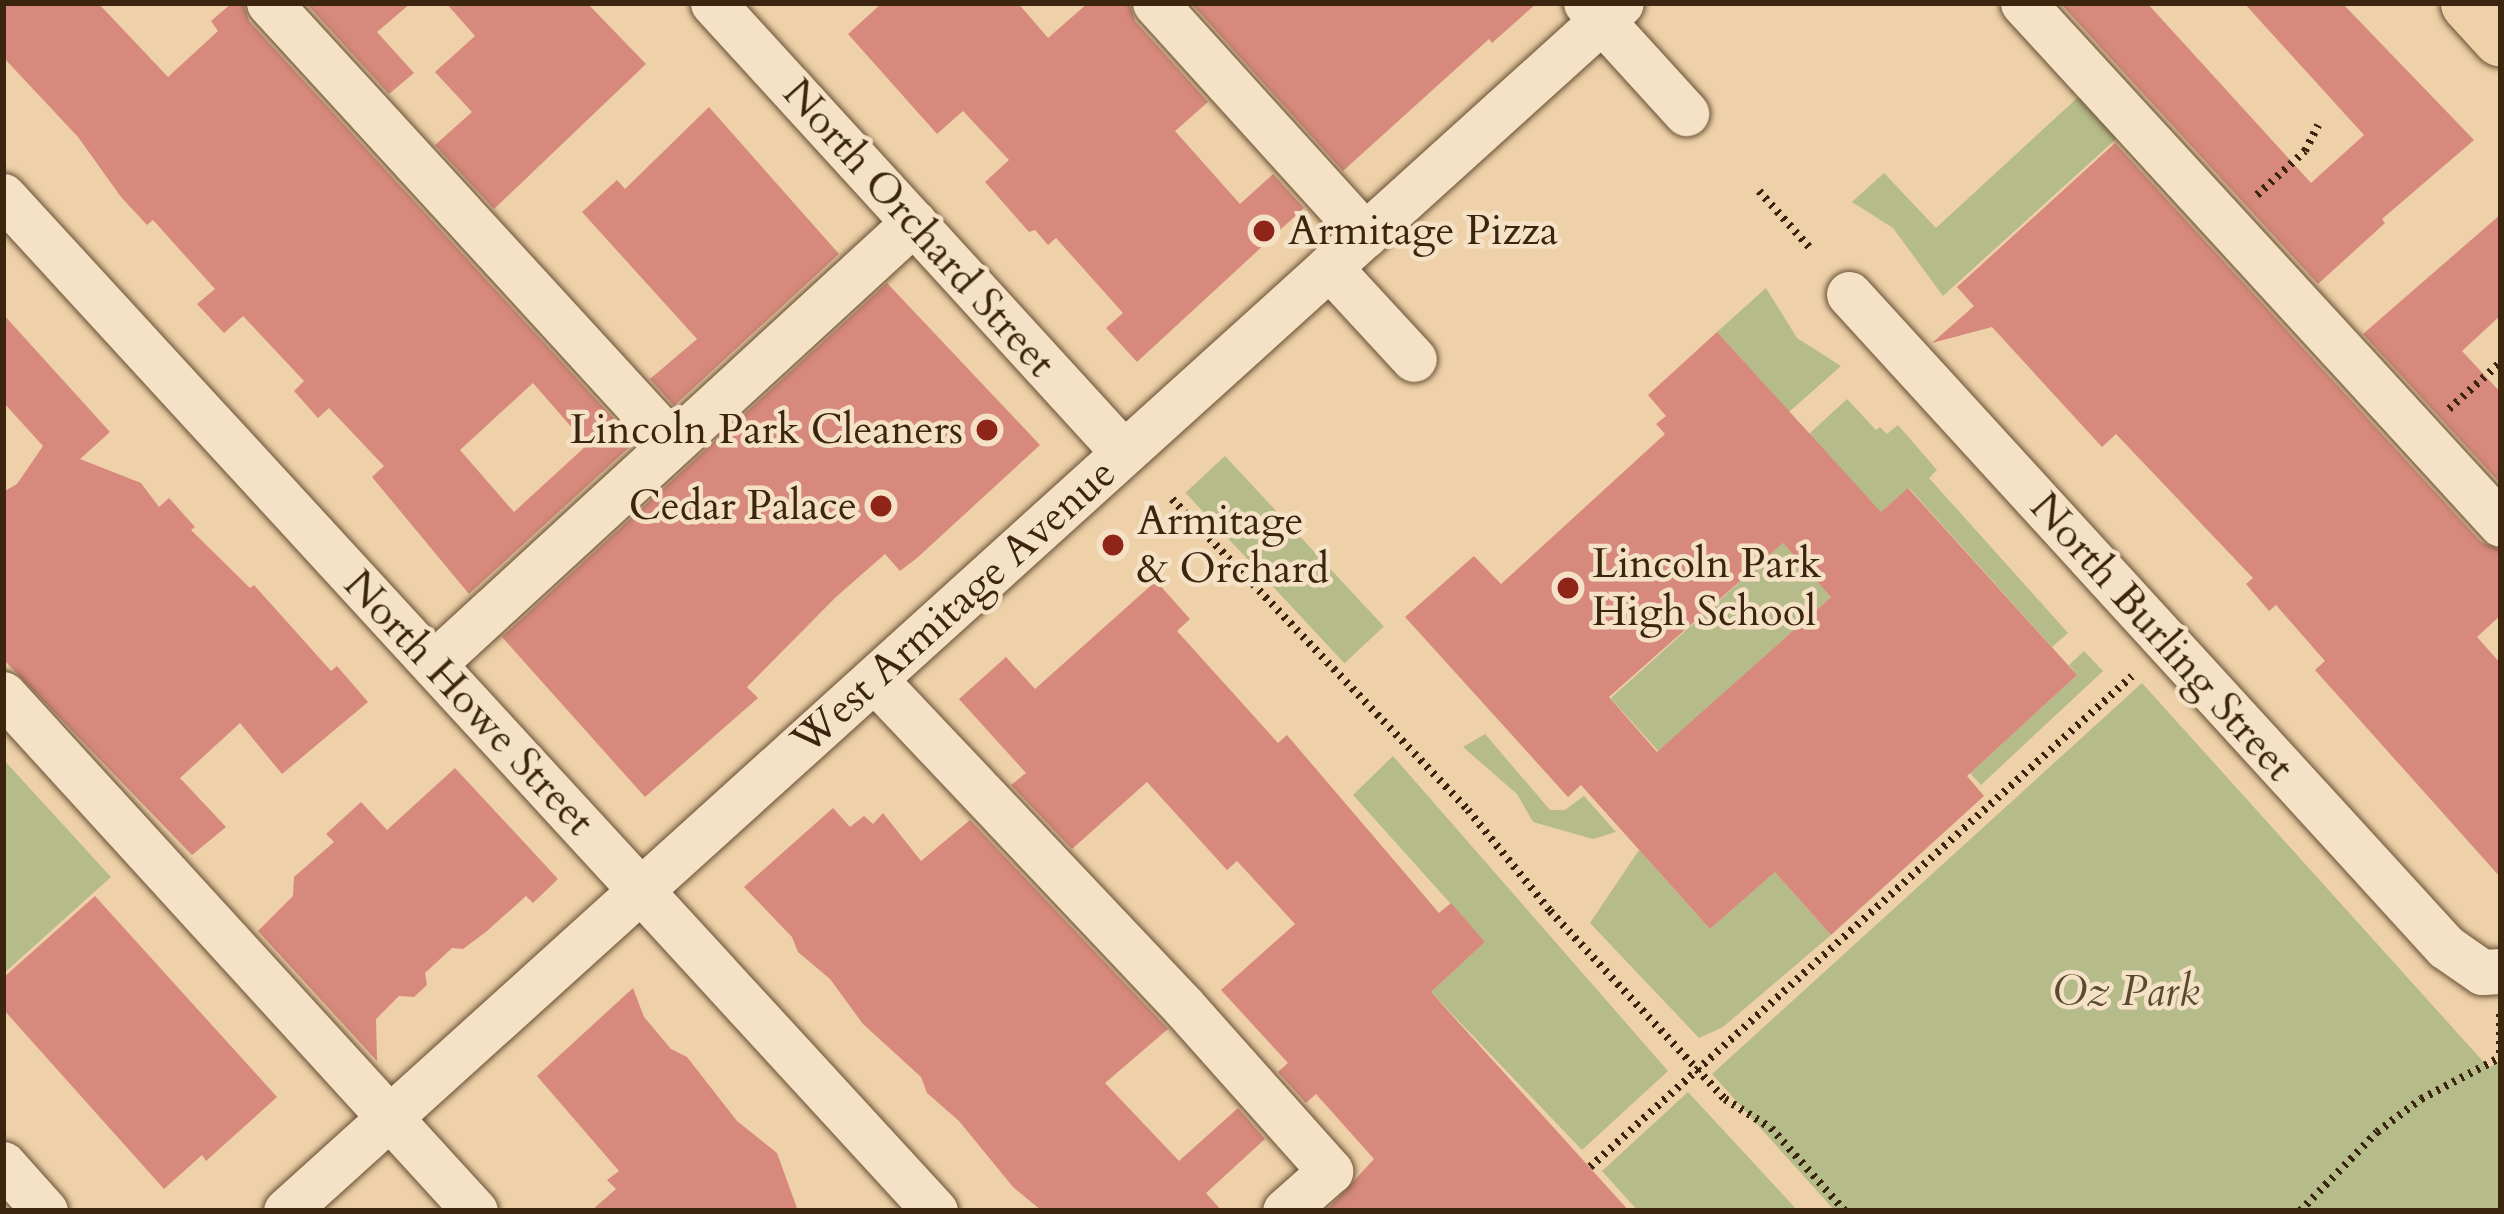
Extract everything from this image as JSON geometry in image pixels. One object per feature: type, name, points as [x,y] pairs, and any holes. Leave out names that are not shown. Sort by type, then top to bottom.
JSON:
[{"type":"main road","points":[[2469,3],[2501,38]]},
{"type":"street","points":[[269,3],[672,442]]},
{"type":"street","name":"North Orchard Street","points":[[713,3],[1124,453]]},
{"type":"street","points":[[1155,3],[1365,235]]},
{"type":"street","points":[[2024,3],[2501,524]]},
{"type":"street","points":[[1603,9],[1686,112]]},
{"type":"street","name":"West Armitage Avenue","points":[[286,1211],[1365,235],[1603,9]]},
{"type":"street","name":"North Howe Street","points":[[3,196],[935,1211]]},
{"type":"street","points":[[433,664],[914,223]]},
{"type":"street","points":[[1329,267],[1414,359]]},
{"type":"street","name":"North Burling Street","points":[[1849,294],[2446,946],[2492,971]]},
{"type":"street","points":[[874,679],[1184,1007],[1330,1171],[1286,1211]]},
{"type":"street","points":[[3,694],[475,1211]]},
{"type":"street","points":[[3,1165],[45,1211]]},
{"type":"path","points":[[2225,224],[2305,151],[2318,125]]},
{"type":"path","points":[[1759,191],[1809,247]]},
{"type":"path","points":[[2420,435],[2501,362]]},
{"type":"path","points":[[1172,499],[1468,810],[1550,911],[1725,1100],[1771,1128],[1845,1211]]},
{"type":"path","points":[[1590,1167],[2132,676]]},
{"type":"path","points":[[2300,1211],[2377,1132],[2422,1099],[2500,1059]]},
{"type":"green space","points":[[2088,88],[2126,130],[1943,296],[1893,228],[1852,202],[1884,173],[1936,228]]},
{"type":"green space","points":[[1766,288],[1797,338],[1841,366],[1789,412],[1717,332]]},
{"type":"green space","points":[[1847,399],[1876,430],[1880,427],[1887,434],[1898,425],[1937,470],[1929,478],[2068,633],[2052,647],[1909,488],[1881,512],[1809,434]]},
{"type":"green space","points":[[1225,456],[1384,626],[1344,663],[1186,493]]},
{"type":"green space","points":[[1783,543],[1831,597],[1659,752],[1611,698]]},
{"type":"green space","points":[[2084,651],[2103,671],[1981,785],[1970,773],[2077,675],[2069,665]]},
{"type":"green space","name":"Oz Park","points":[[2142,683],[2489,1068],[2501,1059],[2501,1211],[1835,1211],[1712,1074]]},
{"type":"green space","points":[[1485,734],[1550,810],[1565,810],[1584,796],[1616,832],[1593,839],[1533,822],[1517,794],[1463,747]]},
{"type":"green space","points":[[1393,756],[1668,1071],[1582,1150],[1431,992],[1485,942],[1353,795]]},
{"type":"green space","points":[[3,759],[111,877],[3,974]]},
{"type":"green space","points":[[1639,850],[1710,929],[1775,872],[1831,935],[1723,1027],[1699,1038],[1590,923]]},
{"type":"green space","points":[[1688,1092],[1798,1211],[1638,1211],[1602,1171]]},
{"type":"building","points":[[3,3],[98,3],[168,77],[218,31],[211,21],[232,3],[243,3],[249,21],[635,442],[469,594],[372,477],[384,466],[329,408],[318,418],[294,391],[304,381],[243,316],[224,333],[197,304],[215,289],[153,220],[147,225],[121,197],[78,137],[3,57]],"holes":[[[533,383],[587,445],[514,512],[460,450]]]},
{"type":"building","points":[[306,3],[411,3],[377,32],[414,73],[389,94]]},
{"type":"building","points":[[446,3],[587,3],[646,64],[494,209],[435,145],[472,112],[435,72],[475,36]]},
{"type":"building","points":[[882,3],[1018,3],[1048,38],[1088,3],[1129,3],[1135,21],[1208,102],[1175,131],[1240,204],[1273,174],[1304,208],[1137,362],[1106,328],[1123,313],[1056,238],[1048,245],[1035,230],[1029,232],[985,182],[1009,160],[963,111],[937,134],[848,34]]},
{"type":"building","points":[[1191,3],[1537,3],[1492,43],[1489,39],[1343,171]]},
{"type":"building","points":[[2060,3],[2147,3],[2311,183],[2364,135],[2244,3],[2342,3],[2474,140],[2382,219],[2385,223],[2318,284]]},
{"type":"building","points":[[709,107],[839,254],[674,406],[650,379],[697,339],[582,212],[617,180],[625,189]]},
{"type":"building","points":[[2115,143],[2481,542],[2501,550],[2501,615],[2477,637],[2501,664],[2501,878],[2315,670],[2325,661],[2276,605],[2269,611],[2246,584],[2253,578],[2116,434],[2102,447],[1992,327],[1932,343],[1974,306],[1957,287]]},
{"type":"building","points":[[2501,214],[2501,315],[2462,351],[2501,393],[2501,484],[2363,334]]},
{"type":"building","points":[[887,283],[1040,445],[900,571],[885,554],[836,597],[747,687],[758,698],[645,797],[502,637]]},
{"type":"building","points":[[3,314],[110,432],[80,459],[141,483],[159,507],[169,498],[195,527],[191,530],[250,588],[254,585],[331,671],[337,666],[368,702],[282,774],[240,723],[180,778],[226,827],[192,855],[3,659],[3,492],[17,484],[43,446],[3,402]]},
{"type":"building","points":[[1717,332],[1881,512],[1908,488],[2077,675],[1967,776],[1984,796],[1831,935],[1775,872],[1710,929],[1581,785],[1568,797],[1405,617],[1474,556],[1501,584],[1665,434],[1656,424],[1666,416],[1648,395]],"holes":[[[1783,543],[1831,597],[1657,752],[1609,697]]]},
{"type":"building","points":[[1156,581],[1190,619],[1177,631],[1278,743],[1287,735],[1439,913],[1451,903],[1485,942],[1431,992],[1629,1211],[1326,1211],[1374,1159],[1316,1094],[1306,1103],[1278,1072],[1288,1063],[1221,990],[1295,924],[1237,861],[1227,870],[1147,782],[1072,849],[1011,785],[1026,773],[959,699],[1006,657],[1035,689]]},
{"type":"building","points":[[455,768],[558,879],[533,903],[526,896],[463,949],[452,948],[425,973],[427,985],[414,997],[399,996],[376,1019],[377,1061],[258,931],[293,896],[294,877],[334,842],[326,834],[361,802],[387,830]]},
{"type":"building","points":[[833,808],[850,827],[864,816],[873,824],[883,813],[921,861],[970,820],[1168,1029],[1105,1083],[1179,1161],[1238,1108],[1265,1139],[1206,1193],[1222,1211],[1042,1211],[1013,1187],[959,1121],[927,1093],[921,1077],[863,1024],[830,979],[798,952],[792,937],[744,887]]},
{"type":"building","points":[[95,896],[277,1097],[206,1161],[202,1155],[164,1189],[3,1009],[3,978]]},
{"type":"building","points":[[633,988],[644,1017],[671,1049],[687,1057],[737,1121],[777,1153],[798,1211],[591,1211],[616,1189],[607,1180],[619,1171],[537,1076]]},
{"type":"place","name":"Armitage Pizza","points":[[1264,231]]},
{"type":"place","name":"Lincoln Park Cleaners","points":[[987,430]]},
{"type":"place","name":"Cedar Palace","points":[[881,506]]},
{"type":"place","name":"Armitage & Orchard","points":[[1113,545]]},
{"type":"place","name":"Lincoln Park High School","points":[[1568,588]]}]
